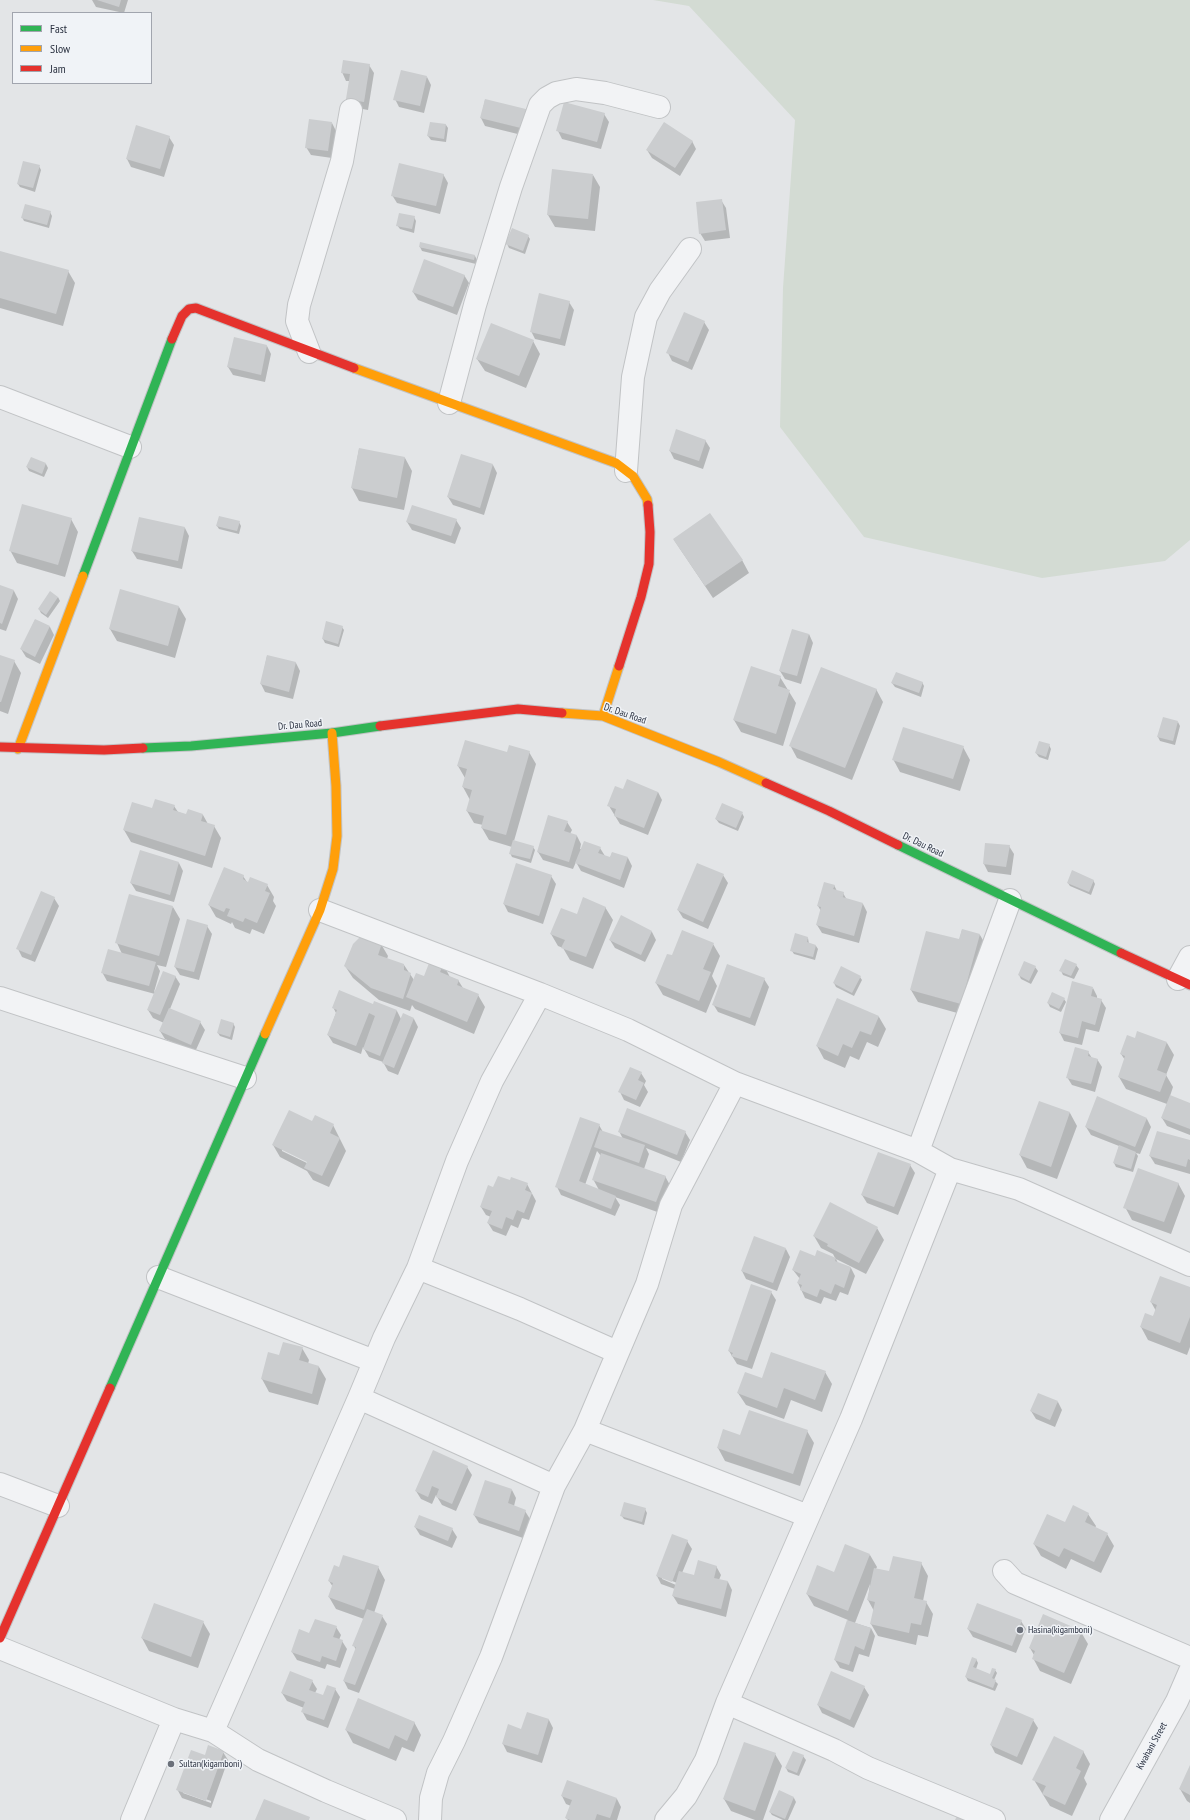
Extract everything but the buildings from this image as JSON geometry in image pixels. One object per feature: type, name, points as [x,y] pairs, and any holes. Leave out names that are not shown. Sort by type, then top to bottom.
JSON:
[{"type":"street","points":[[449,403],[477,298],[511,187],[540,105],[547,98],[556,93],[576,89],[605,93],[659,108]]},
{"type":"street","points":[[309,352],[297,321],[299,305],[342,161],[351,110]]},
{"type":"street","points":[[626,471],[633,377],[646,318],[660,291],[690,249]]},
{"type":"street","points":[[18,749],[130,447],[177,326],[182,316],[189,309],[196,308],[309,352],[616,463],[633,476],[647,499],[650,532],[649,564],[641,597],[603,716]]},
{"type":"street","points":[[0,397],[130,447]]},
{"type":"street","name":"Dr. Dau Road","points":[[0,747],[18,749],[104,750],[183,747],[332,733],[453,716],[518,709],[603,716],[719,762],[829,811],[1010,900],[1184,982]]},
{"type":"street","points":[[0,1638],[320,910],[333,869],[337,836],[336,786],[332,733]]},
{"type":"street","points":[[918,1151],[1010,900]]},
{"type":"street","points":[[320,910],[540,994],[628,1030],[735,1083],[918,1151],[950,1169],[1019,1189],[1190,1265]]},
{"type":"street","points":[[1184,982],[1190,957]]},
{"type":"street","points":[[213,1731],[359,1398],[374,1360],[418,1268],[463,1147],[492,1081],[540,994]]},
{"type":"street","points":[[0,998],[245,1078]]},
{"type":"street","points":[[430,1820],[431,1798],[438,1774],[491,1657],[554,1486],[585,1430],[647,1284],[671,1205],[735,1083]]},
{"type":"street","points":[[666,1820],[686,1796],[706,1760],[727,1703],[854,1412],[950,1169]]},
{"type":"street","points":[[418,1268],[520,1309],[617,1352]]},
{"type":"street","points":[[158,1277],[374,1360]]},
{"type":"street","points":[[359,1398],[554,1486]]},
{"type":"street","points":[[585,1430],[808,1516]]},
{"type":"street","points":[[0,1484],[58,1506]]},
{"type":"street","points":[[1004,1571],[1015,1583],[1190,1658]]},
{"type":"street","points":[[0,1648],[174,1719],[213,1731],[258,1760],[395,1820]]},
{"type":"street","name":"Kwahani Street","points":[[1111,1820],[1183,1705],[1190,1670]]},
{"type":"street","points":[[727,1703],[834,1750],[868,1768],[994,1820]]},
{"type":"street","points":[[132,1820],[174,1719]]},
{"type":"shaded area","points":[[653,0],[1190,0],[1190,540],[1165,561],[1042,578],[864,537],[780,427],[783,288],[795,120],[689,6]]},
{"type":"traffic: fast","points":[[83,576],[172,339]]},
{"type":"traffic: fast","points":[[143,748],[191,746],[332,733],[380,726]]},
{"type":"traffic: fast","points":[[898,845],[1121,953]]},
{"type":"traffic: fast","points":[[110,1388],[265,1034]]},
{"type":"traffic: slow","points":[[354,368],[616,463],[633,476],[647,499],[648,505]]},
{"type":"traffic: slow","points":[[18,749],[83,576]]},
{"type":"traffic: slow","points":[[603,716],[619,666]]},
{"type":"traffic: slow","points":[[562,713],[603,716],[719,762],[766,783]]},
{"type":"traffic: slow","points":[[265,1034],[320,910],[333,869],[337,836],[336,786],[332,733]]},
{"type":"traffic: jam","points":[[172,339],[182,316],[189,309],[196,308],[354,368]]},
{"type":"traffic: jam","points":[[619,666],[641,597],[649,564],[650,532],[648,505]]},
{"type":"traffic: jam","points":[[380,726],[518,709],[562,713]]},
{"type":"traffic: jam","points":[[0,747],[104,750],[143,748]]},
{"type":"traffic: jam","points":[[766,783],[829,811],[898,845]]},
{"type":"traffic: jam","points":[[1121,953],[1190,985]]},
{"type":"traffic: jam","points":[[0,1638],[110,1388]]},
{"type":"place","name":"Hasina(kigamboni)","points":[[1020,1630]]},
{"type":"place","name":"Sultan(kigamboni)","points":[[171,1764]]}]
